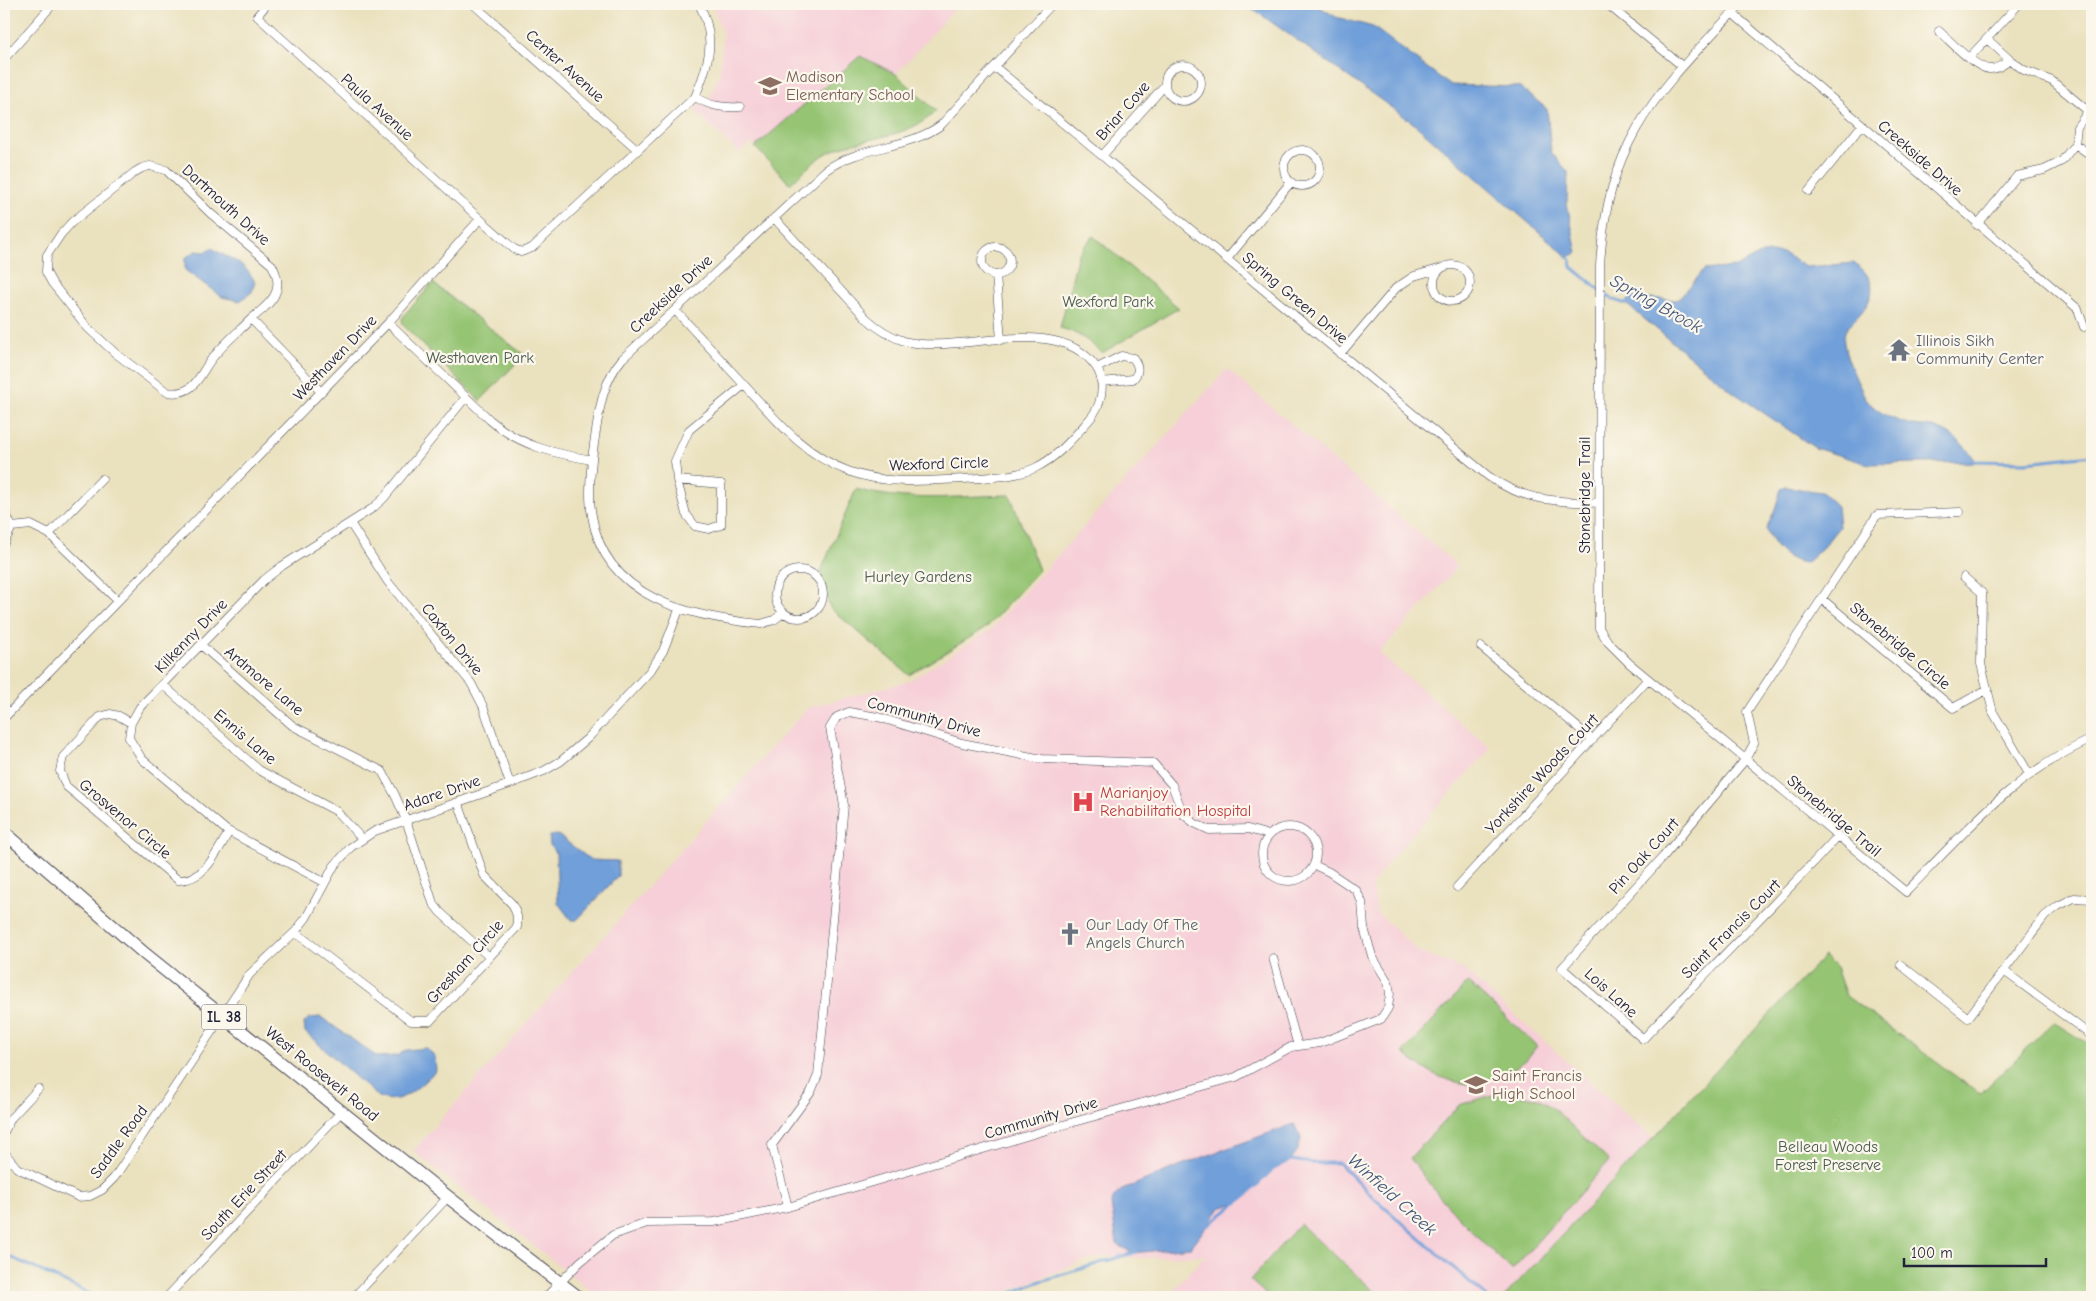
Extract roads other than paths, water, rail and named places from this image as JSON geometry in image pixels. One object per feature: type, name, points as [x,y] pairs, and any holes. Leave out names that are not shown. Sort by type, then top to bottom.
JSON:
[{"type":"main road","name":"West Roosevelt Road","points":[[4,832],[108,924],[448,1197],[578,1297]]},
{"type":"street","points":[[4,59],[53,4]]},
{"type":"street","name":"Paula Avenue","points":[[267,4],[256,16],[480,218]]},
{"type":"street","name":"Center Avenue","points":[[473,4],[638,150]]},
{"type":"street","points":[[480,218],[516,251],[528,251],[695,97],[706,69],[711,44],[706,20],[699,4]]},
{"type":"street","name":"Creekside Drive","points":[[783,613],[774,620],[760,624],[679,610],[655,600],[640,591],[616,568],[606,554],[598,537],[591,514],[592,460],[600,401],[609,377],[622,359],[826,170],[840,161],[910,141],[933,131],[1052,4]]},
{"type":"street","points":[[1607,4],[1682,66]]},
{"type":"street","name":"Stonebridge Trail","points":[[1744,4],[1732,13],[1682,66],[1648,109],[1628,142],[1620,160],[1604,216],[1599,298],[1599,628],[1620,655],[1648,680],[1906,892],[1995,801],[2028,774]]},
{"type":"street","points":[[1969,58],[2019,4]]},
{"type":"street","name":"Creekside Drive","points":[[1732,13],[2078,310],[2084,327]]},
{"type":"street","points":[[1939,31],[1978,65],[1988,69],[1999,67],[2010,60]]},
{"type":"street","points":[[1977,225],[2017,176],[2044,170],[2062,160],[2075,144],[2077,126],[2090,109],[2052,81],[2024,70],[1987,39]]},
{"type":"street","name":"Briar Cove","points":[[1102,156],[1165,85],[1169,72],[1174,67],[1181,65],[1194,69],[1200,81],[1200,88],[1196,94],[1184,101],[1171,97],[1165,85]]},
{"type":"street","name":"Spring Green Drive","points":[[995,67],[1499,484],[1534,498],[1598,503]]},
{"type":"street","points":[[695,97],[708,105],[724,108],[740,107]]},
{"type":"street","points":[[1808,191],[1862,126]]},
{"type":"street","points":[[2075,144],[2092,156]]},
{"type":"street","points":[[1300,150],[1313,154],[1320,166],[1316,179],[1304,186],[1291,182],[1285,170],[1288,157],[1300,150]]},
{"type":"street","name":"Dartmouth Drive","points":[[158,167],[172,175],[210,213],[272,265],[276,272],[278,290],[268,304],[251,319],[216,353],[199,380],[192,387],[176,394],[167,392],[111,350],[77,316],[46,272],[47,255],[52,245],[72,222],[142,168],[158,167]]},
{"type":"street","points":[[1227,259],[1291,182]]},
{"type":"street","name":"Westhaven Drive","points":[[4,718],[388,323],[480,218]]},
{"type":"street","points":[[774,218],[866,318],[882,331],[905,341],[926,344],[1026,339],[1063,343],[1088,358],[1097,368],[1121,356],[1133,358],[1138,364],[1138,370],[1133,379],[1101,382]]},
{"type":"street","points":[[1340,354],[1396,288],[1414,276],[1442,268],[1455,266],[1467,273],[1470,286],[1462,298],[1449,301],[1437,293],[1434,280],[1442,268]]},
{"type":"street","points":[[996,275],[1001,340]]},
{"type":"street","name":"Wexford Circle","points":[[675,310],[794,438],[825,460],[863,476],[909,482],[1012,475],[1037,467],[1061,451],[1093,416],[1101,394],[1101,382],[1097,368]]},
{"type":"street","points":[[251,319],[321,392]]},
{"type":"street","points":[[388,323],[498,426],[519,441],[542,450],[592,460]]},
{"type":"street","points":[[677,480],[721,484],[721,525],[709,529],[695,526],[686,514],[677,480],[675,461],[689,430],[744,385]]},
{"type":"street","name":"Kilkenny Drive","points":[[131,723],[140,708],[273,572],[373,508],[384,498],[466,397]]},
{"type":"street","points":[[49,534],[102,479]]},
{"type":"street","points":[[4,509],[12,527]]},
{"type":"street","points":[[1746,760],[1754,743],[1747,712],[1878,515],[1960,512]]},
{"type":"street","name":"Caxton Drive","points":[[350,523],[388,582],[471,683],[483,706],[510,784]]},
{"type":"street","points":[[12,527],[31,525],[49,534],[117,600]]},
{"type":"street","points":[[4,543],[12,527]]},
{"type":"street","points":[[797,570],[806,571],[814,576],[820,583],[823,592],[822,602],[817,610],[810,616],[801,618],[792,618],[783,613],[777,606],[775,596],[776,587],[780,579],[788,573],[797,570]]},
{"type":"street","points":[[1964,577],[1982,592],[1981,664],[1993,712],[2028,774],[2092,739]]},
{"type":"street","name":"Stonebridge Circle","points":[[1822,599],[1953,708],[1988,689]]},
{"type":"street","name":"Adare Drive","points":[[222,1015],[253,970],[296,932],[309,912],[324,882],[339,860],[362,839],[375,831],[510,784],[550,767],[574,752],[644,678],[658,659],[668,640],[679,610]]},
{"type":"street","name":"Ardmore Lane","points":[[201,645],[293,726],[382,771],[396,794],[433,903],[440,912],[489,957]]},
{"type":"street","points":[[1481,647],[1593,740]]},
{"type":"street","name":"Yorkshire Woods Court","points":[[1457,887],[1648,680]]},
{"type":"street","name":"Ennis Lane","points":[[163,685],[259,770],[336,811],[362,839]]},
{"type":"street","name":"Community Drive","points":[[788,1207],[772,1145],[811,1092],[818,1075],[844,805],[830,728],[837,717],[849,712],[962,743],[1042,759],[1153,763],[1172,785],[1183,814],[1194,823],[1209,830],[1248,829],[1269,835]]},
{"type":"street","name":"Grosvenor Circle","points":[[131,723],[120,716],[110,714],[100,717],[63,757],[60,771],[66,786],[178,880],[188,880],[197,876],[206,868],[230,832]]},
{"type":"street","points":[[131,723],[129,738],[142,759],[214,822],[324,882]]},
{"type":"street","name":"Pin Oak Court","points":[[1562,968],[1663,857],[1746,760]]},
{"type":"street","name":"Gresham Circle","points":[[296,932],[411,1021],[430,1021],[517,927],[517,916],[513,905],[484,875],[458,802]]},
{"type":"street","points":[[1284,827],[1300,829],[1307,834],[1316,848],[1314,865],[1308,873],[1301,879],[1292,881],[1273,877],[1266,870],[1262,862],[1261,852],[1263,843],[1269,835],[1284,827]]},
{"type":"street","name":"Saint Francis Court","points":[[1642,1039],[1735,942],[1787,892],[1837,837]]},
{"type":"street","name":"Community Drive","points":[[546,1297],[580,1262],[612,1235],[647,1223],[714,1222],[788,1207],[1061,1126],[1236,1077],[1291,1047],[1320,1043],[1381,1019],[1388,1008],[1390,992],[1388,982],[1372,956],[1364,928],[1362,902],[1356,890],[1329,872],[1314,865]]},
{"type":"street","points":[[1900,965],[1968,1018],[2036,927],[2052,910],[2074,898],[2092,899]]},
{"type":"street","points":[[1273,958],[1298,1046]]},
{"type":"street","name":"Lois Lane","points":[[1562,968],[1642,1039]]},
{"type":"street","points":[[2004,971],[2092,1036]]},
{"type":"street","name":"Saddle Road","points":[[4,1152],[17,1168],[78,1197],[90,1196],[102,1190],[114,1178],[222,1015]]},
{"type":"street","points":[[4,1132],[11,1118],[38,1088]]},
{"type":"street","name":"South Erie Street","points":[[167,1297],[342,1111]]},
{"type":"street","points":[[354,1297],[448,1197]]},
{"type":"water","points":[[1246,4],[1315,4],[1336,17],[1373,27],[1450,85],[1520,87],[1547,109],[1551,152],[1568,172],[1567,203],[1577,253],[1568,257],[1413,123]]},
{"type":"water","points":[[212,248],[236,261],[246,269],[255,282],[252,292],[240,301],[222,297],[185,270],[185,258],[196,251],[205,252]]},
{"type":"water","points":[[1762,253],[1783,253],[1806,267],[1855,263],[1862,269],[1870,281],[1871,293],[1866,307],[1851,323],[1844,335],[1845,348],[1860,388],[1872,405],[1891,418],[1913,425],[1936,428],[1948,433],[1964,446],[1976,462],[1868,464],[1815,448],[1733,392],[1625,303],[1632,297],[1678,300],[1704,270],[1736,267]]},
{"type":"water","points":[[1786,487],[1822,492],[1837,506],[1839,527],[1823,547],[1806,563],[1792,559],[1781,552],[1766,529],[1781,489]]},
{"type":"water","points":[[558,835],[591,860],[618,861],[618,876],[577,920],[571,920],[558,903],[556,854],[550,845],[549,836]]},
{"type":"water","points":[[321,1017],[377,1057],[397,1056],[406,1050],[426,1048],[435,1056],[436,1071],[403,1097],[387,1099],[378,1097],[305,1032],[304,1023],[309,1018]]},
{"type":"water","points":[[1294,1124],[1301,1138],[1298,1150],[1291,1160],[1272,1170],[1238,1202],[1220,1208],[1191,1247],[1132,1253],[1117,1244],[1111,1204],[1114,1197],[1122,1190],[1176,1167]]},
{"type":"waterway","name":"Spring Brook","points":[[1566,255],[1571,260],[1572,267],[1606,295],[1627,304]]},
{"type":"waterway","name":"Spring Brook","points":[[1973,461],[2026,462],[2092,455]]},
{"type":"waterway","name":"Winfield Creek","points":[[1207,1226],[1248,1194],[1272,1170],[1291,1160],[1312,1163],[1339,1163],[1375,1199],[1487,1297]]},
{"type":"waterway","name":"Winfield Creek","points":[[1002,1297],[1038,1282],[1136,1252]]},
{"type":"waterway","name":"Winfield Creek","points":[[4,1254],[97,1297]]},
{"type":"waterway","name":"Winfield Creek","points":[[1631,1297],[1643,1295],[1654,1297]]},
{"type":"place","name":"Madison Elementary School","points":[[770,86]]},
{"type":"place","name":"Illinois Sikh Community Center","points":[[1899,350]]},
{"type":"place","name":"Marianjoy Rehabilitation Hospital","points":[[1083,802]]},
{"type":"place","name":"Our Lady Of The Angels Church","points":[[1070,934]]},
{"type":"place","name":"Saint Francis High School","points":[[1476,1085]]},
{"type":"park label","name":"Wexford Park","points":[[1108,302]]},
{"type":"park label","name":"Westhaven Park","points":[[480,358]]},
{"type":"park label","name":"Hurley Gardens","points":[[918,577]]},
{"type":"park label","name":"Belleau Woods Forest Preserve","points":[[1828,1156]]}]
